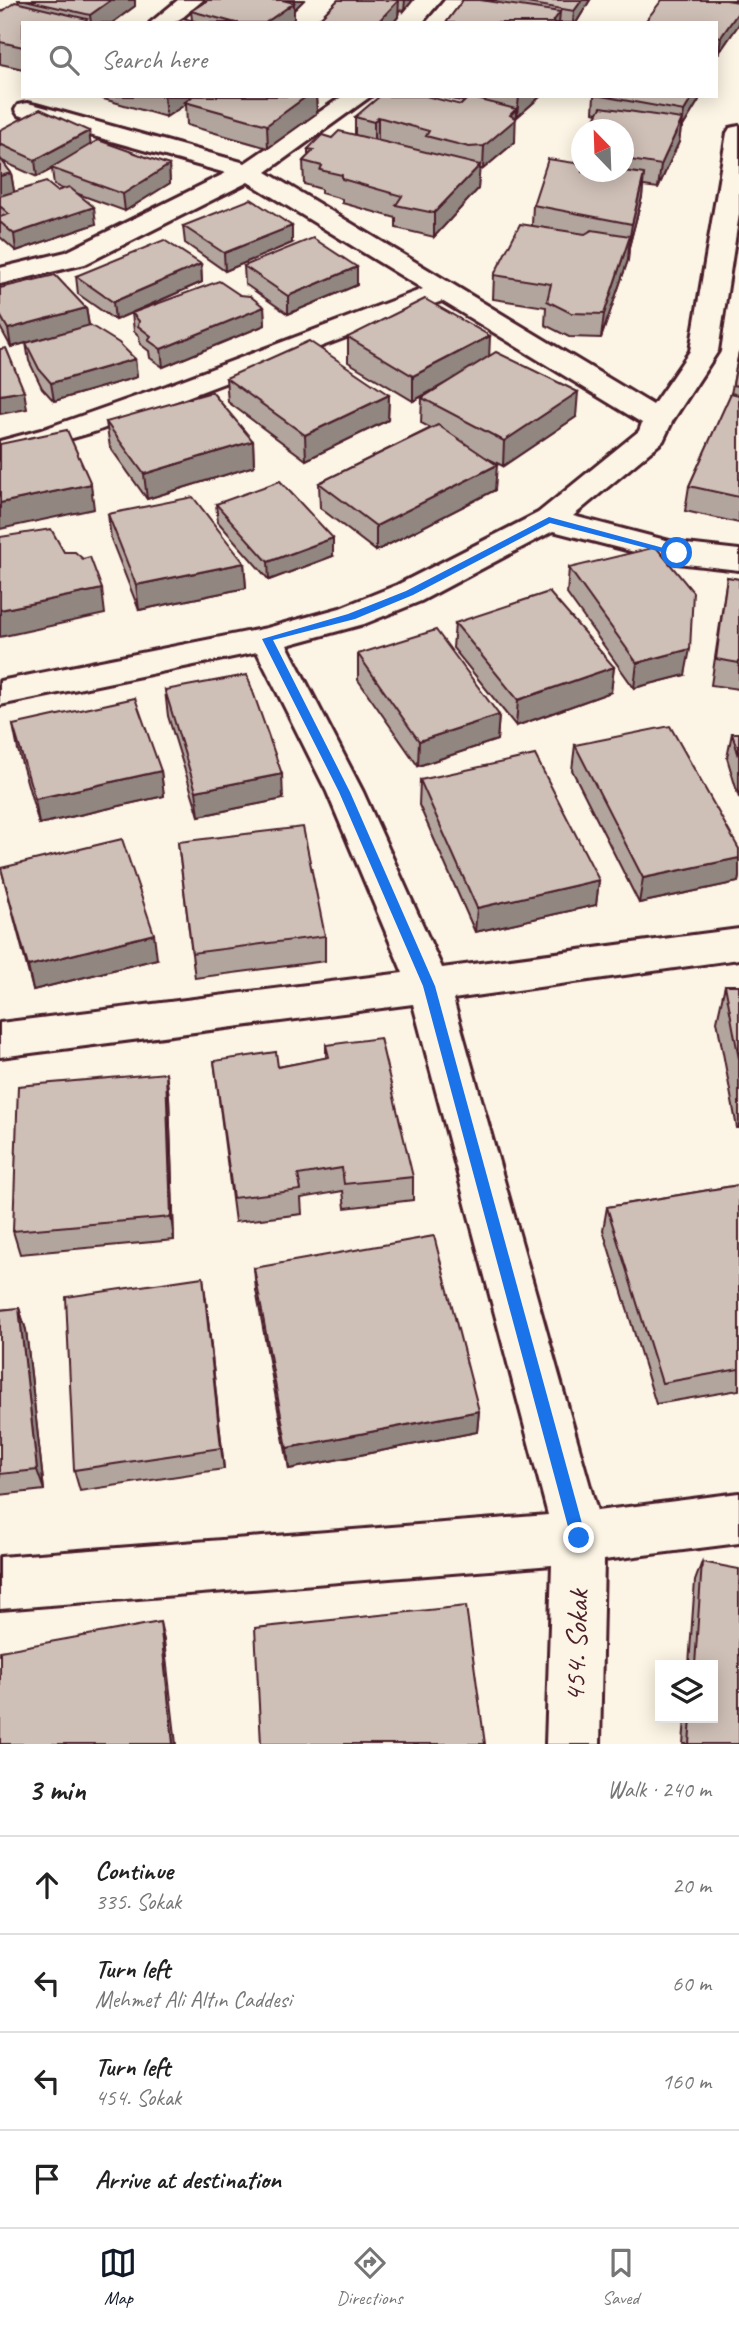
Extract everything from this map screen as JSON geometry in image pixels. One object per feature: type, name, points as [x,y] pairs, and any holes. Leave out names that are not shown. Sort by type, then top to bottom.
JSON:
[{"type":"street","points":[[164,21],[192,0]]},
{"type":"street","points":[[439,21],[457,0]]},
{"type":"street","points":[[0,276],[75,258],[249,172],[356,98]]},
{"type":"street","points":[[28,107],[249,172],[658,420]]},
{"type":"street","points":[[0,693],[267,639],[352,616],[409,593],[549,520],[652,435],[658,420],[704,351],[738,139]]},
{"type":"street","points":[[0,450],[30,444],[178,392],[444,291]]},
{"type":"street","points":[[549,520],[677,553],[739,560]]},
{"type":"street","name":"454. Sokak","points":[[267,639],[345,792],[429,986],[579,1538],[573,1744]]},
{"type":"street","points":[[0,1040],[739,944]]},
{"type":"street","points":[[0,1583],[579,1538],[739,1518]]},
{"type":"building","points":[[25,0],[111,0],[90,15]]},
{"type":"building","points":[[208,0],[282,0],[294,3],[268,21],[228,21],[191,11]]},
{"type":"building","points":[[338,0],[399,0],[379,21],[319,19]]},
{"type":"building","points":[[463,0],[560,12],[553,21],[447,21]]},
{"type":"building","points":[[509,0],[582,0],[574,11]]},
{"type":"building","points":[[662,0],[739,2],[739,11],[721,37],[718,36],[718,21],[646,21]]},
{"type":"building","points":[[15,2],[87,19],[21,21],[21,47],[0,42],[0,13]]},
{"type":"building","points":[[190,98],[304,98],[267,125],[185,102]]},
{"type":"building","points":[[378,98],[434,98],[461,105],[468,98],[473,98],[516,109],[510,115],[516,119],[484,146],[469,147],[426,136],[429,131],[378,117],[374,122],[355,117]]},
{"type":"building","points":[[612,98],[692,98],[684,111]]},
{"type":"building","points":[[601,107],[682,119],[661,165],[634,161],[634,119],[595,119]]},
{"type":"building","points":[[40,109],[89,131],[35,160],[0,144],[0,130]]},
{"type":"building","points":[[339,131],[480,165],[434,213],[396,205],[402,196],[342,179],[342,175],[320,170],[322,166],[303,161],[314,150],[308,149],[322,135],[332,138]]},
{"type":"building","points":[[98,140],[169,165],[123,194],[51,168]]},
{"type":"building","points":[[0,158],[11,173],[0,176]]},
{"type":"building","points":[[548,159],[571,162],[571,182],[634,182],[634,172],[644,174],[632,224],[533,205]]},
{"type":"building","points":[[46,182],[57,191],[69,187],[94,207],[14,234],[0,222],[0,217],[9,214],[0,206],[0,196]]},
{"type":"building","points":[[251,199],[292,226],[224,253],[183,226]]},
{"type":"building","points":[[520,224],[585,234],[592,230],[630,236],[604,314],[571,313],[547,301],[551,284],[494,275]]},
{"type":"building","points":[[313,238],[357,267],[288,296],[244,266]]},
{"type":"building","points":[[164,240],[201,264],[113,302],[76,276]]},
{"type":"building","points":[[55,275],[86,308],[8,329],[0,315],[0,288]]},
{"type":"building","points":[[219,281],[240,295],[250,296],[264,307],[161,349],[148,340],[151,336],[138,326],[139,321],[132,313]]},
{"type":"building","points":[[425,299],[490,336],[413,376],[348,337]]},
{"type":"building","points":[[90,325],[119,343],[135,359],[51,383],[39,369],[26,343]]},
{"type":"building","points":[[309,341],[389,395],[305,435],[226,378]]},
{"type":"building","points":[[6,348],[24,391],[0,395],[0,349]]},
{"type":"building","points":[[496,352],[578,392],[504,441],[422,398]]},
{"type":"building","points":[[739,352],[739,386],[733,385]]},
{"type":"building","points":[[212,392],[253,441],[144,474],[106,422]]},
{"type":"building","points":[[731,393],[739,395],[739,497],[689,486]]},
{"type":"building","points":[[438,425],[497,465],[376,526],[319,483]]},
{"type":"building","points":[[67,430],[91,484],[0,503],[0,444]]},
{"type":"building","points":[[280,481],[333,538],[268,562],[216,504]]},
{"type":"building","points":[[193,497],[244,563],[136,585],[108,514]]},
{"type":"building","points":[[51,529],[64,552],[75,552],[83,559],[90,557],[102,589],[0,610],[0,537]]},
{"type":"building","points":[[656,547],[693,592],[690,649],[637,663],[569,568]]},
{"type":"building","points":[[727,577],[739,579],[739,663],[716,659]]},
{"type":"building","points":[[549,592],[614,667],[518,700],[455,623]]},
{"type":"building","points":[[436,630],[499,715],[419,741],[358,654]]},
{"type":"building","points":[[247,675],[282,774],[196,791],[165,690]]},
{"type":"building","points":[[135,698],[161,771],[35,799],[13,725]]},
{"type":"building","points":[[670,726],[739,849],[739,858],[643,878],[575,745]]},
{"type":"building","points":[[732,733],[739,733],[739,756]]},
{"type":"building","points":[[535,755],[599,880],[477,908],[420,780]]},
{"type":"building","points":[[303,827],[325,936],[192,953],[178,842]]},
{"type":"building","points":[[122,839],[154,934],[28,966],[1,868]]},
{"type":"building","points":[[725,985],[739,985],[739,1059]]},
{"type":"building","points":[[380,1038],[413,1177],[344,1184],[342,1168],[298,1175],[301,1190],[233,1198],[214,1061],[276,1052],[278,1067],[329,1057],[326,1045]]},
{"type":"building","points":[[166,1073],[171,1217],[13,1231],[18,1086]]},
{"type":"building","points":[[739,1185],[739,1369],[662,1383],[607,1207]]},
{"type":"building","points":[[434,1236],[479,1411],[287,1448],[254,1268]]},
{"type":"building","points":[[203,1277],[221,1448],[74,1470],[66,1297]]},
{"type":"building","points":[[19,1308],[37,1470],[0,1474],[0,1310]]},
{"type":"building","points":[[702,1562],[739,1569],[739,1744],[689,1744],[691,1723],[718,1723],[718,1660],[695,1660]]},
{"type":"building","points":[[466,1606],[485,1744],[261,1744],[255,1628]]},
{"type":"building","points":[[160,1622],[173,1744],[0,1744],[0,1651]]},
{"type":"route","points":[[579,1538],[429,986],[345,792],[267,639],[352,616],[409,593],[549,520],[677,553]]}]
